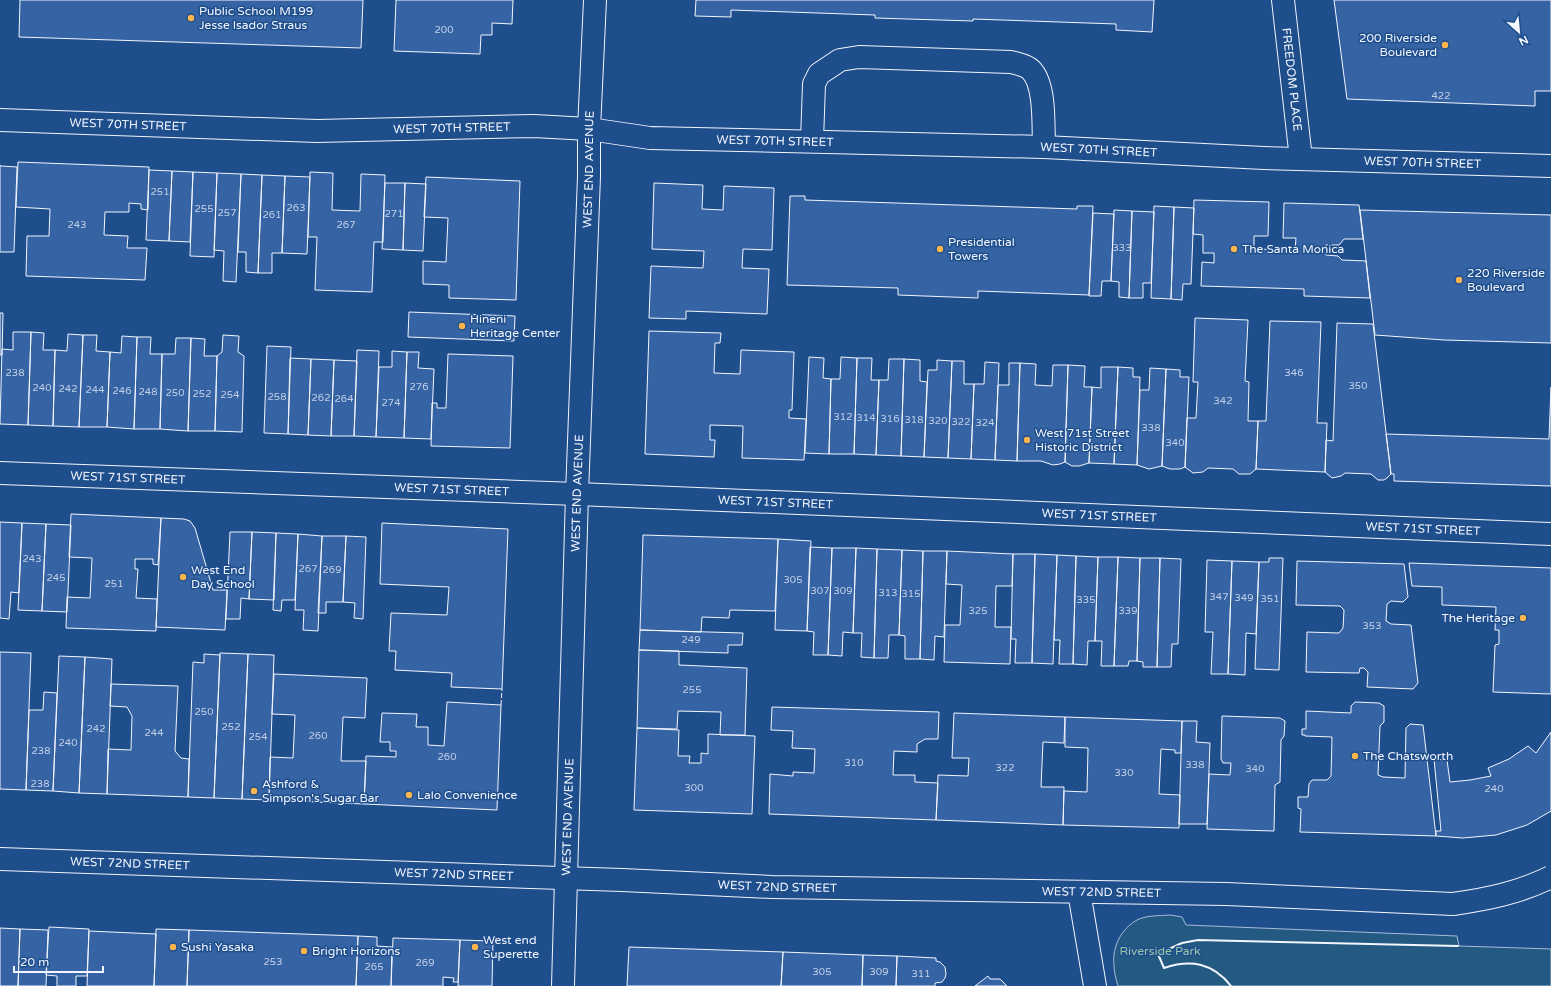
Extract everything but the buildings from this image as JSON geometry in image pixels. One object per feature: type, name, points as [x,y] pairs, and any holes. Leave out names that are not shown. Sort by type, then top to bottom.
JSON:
[{"type":"street","name":"WEST END AVENUE","points":[[563,986],[577,494],[594,0]]},
{"type":"street","name":"FREEDOM PLACE","points":[[1283,0],[1301,159]]},
{"type":"street","points":[[812,141],[814,84],[819,74],[840,60],[859,57],[1011,62],[1023,65],[1032,71],[1040,87],[1043,104],[1044,147]]},
{"type":"street","name":"WEST 70TH STREET","points":[[0,120],[317,131],[534,126],[589,130],[650,138],[1044,147],[1264,158],[1551,166]]},
{"type":"street","name":"WEST 71ST STREET","points":[[0,473],[577,494],[1551,534]]},
{"type":"street","name":"WEST 72ND STREET","points":[[0,859],[566,878],[772,887],[1226,894],[1453,904],[1503,896],[1520,891],[1551,877]]},
{"type":"street","points":[[1079,892],[1095,986]]},
{"type":"green space","name":"Riverside Park","points":[[1170,915],[1182,917],[1186,925],[1457,936],[1459,946],[1551,949],[1551,986],[1118,986],[1115,973],[1114,952],[1122,933],[1131,924],[1141,918]]},
{"type":"fence","points":[[501,705],[502,689]]},
{"type":"wall","points":[[1231,986],[1217,972],[1201,965],[1183,964],[1164,968],[1158,954],[1182,943],[1198,940],[1458,946]]},
{"type":"place","name":"Public School M199 Jesse Isador Straus","points":[[191,18]]},
{"type":"place","name":"200 Riverside Boulevard","points":[[1445,45]]},
{"type":"place","name":"Presidential Towers","points":[[940,249]]},
{"type":"place","name":"The Santa Monica","points":[[1234,249]]},
{"type":"place","name":"220 Riverside Boulevard","points":[[1459,280]]},
{"type":"place","name":"Hineni Heritage Center","points":[[462,326]]},
{"type":"place","name":"West 71st Street Historic District","points":[[1027,440]]},
{"type":"place","name":"West End Day School","points":[[183,577]]},
{"type":"place","name":"The Heritage","points":[[1523,618]]},
{"type":"place","name":"The Chatsworth","points":[[1355,756]]},
{"type":"place","name":"Ashford & Simpson's Sugar Bar","points":[[254,791]]},
{"type":"place","name":"Lalo Convenience","points":[[409,795]]},
{"type":"place","name":"Sushi Yasaka","points":[[173,947]]},
{"type":"place","name":"West end Superette","points":[[475,947]]},
{"type":"place","name":"Bright Horizons","points":[[304,951]]}]
